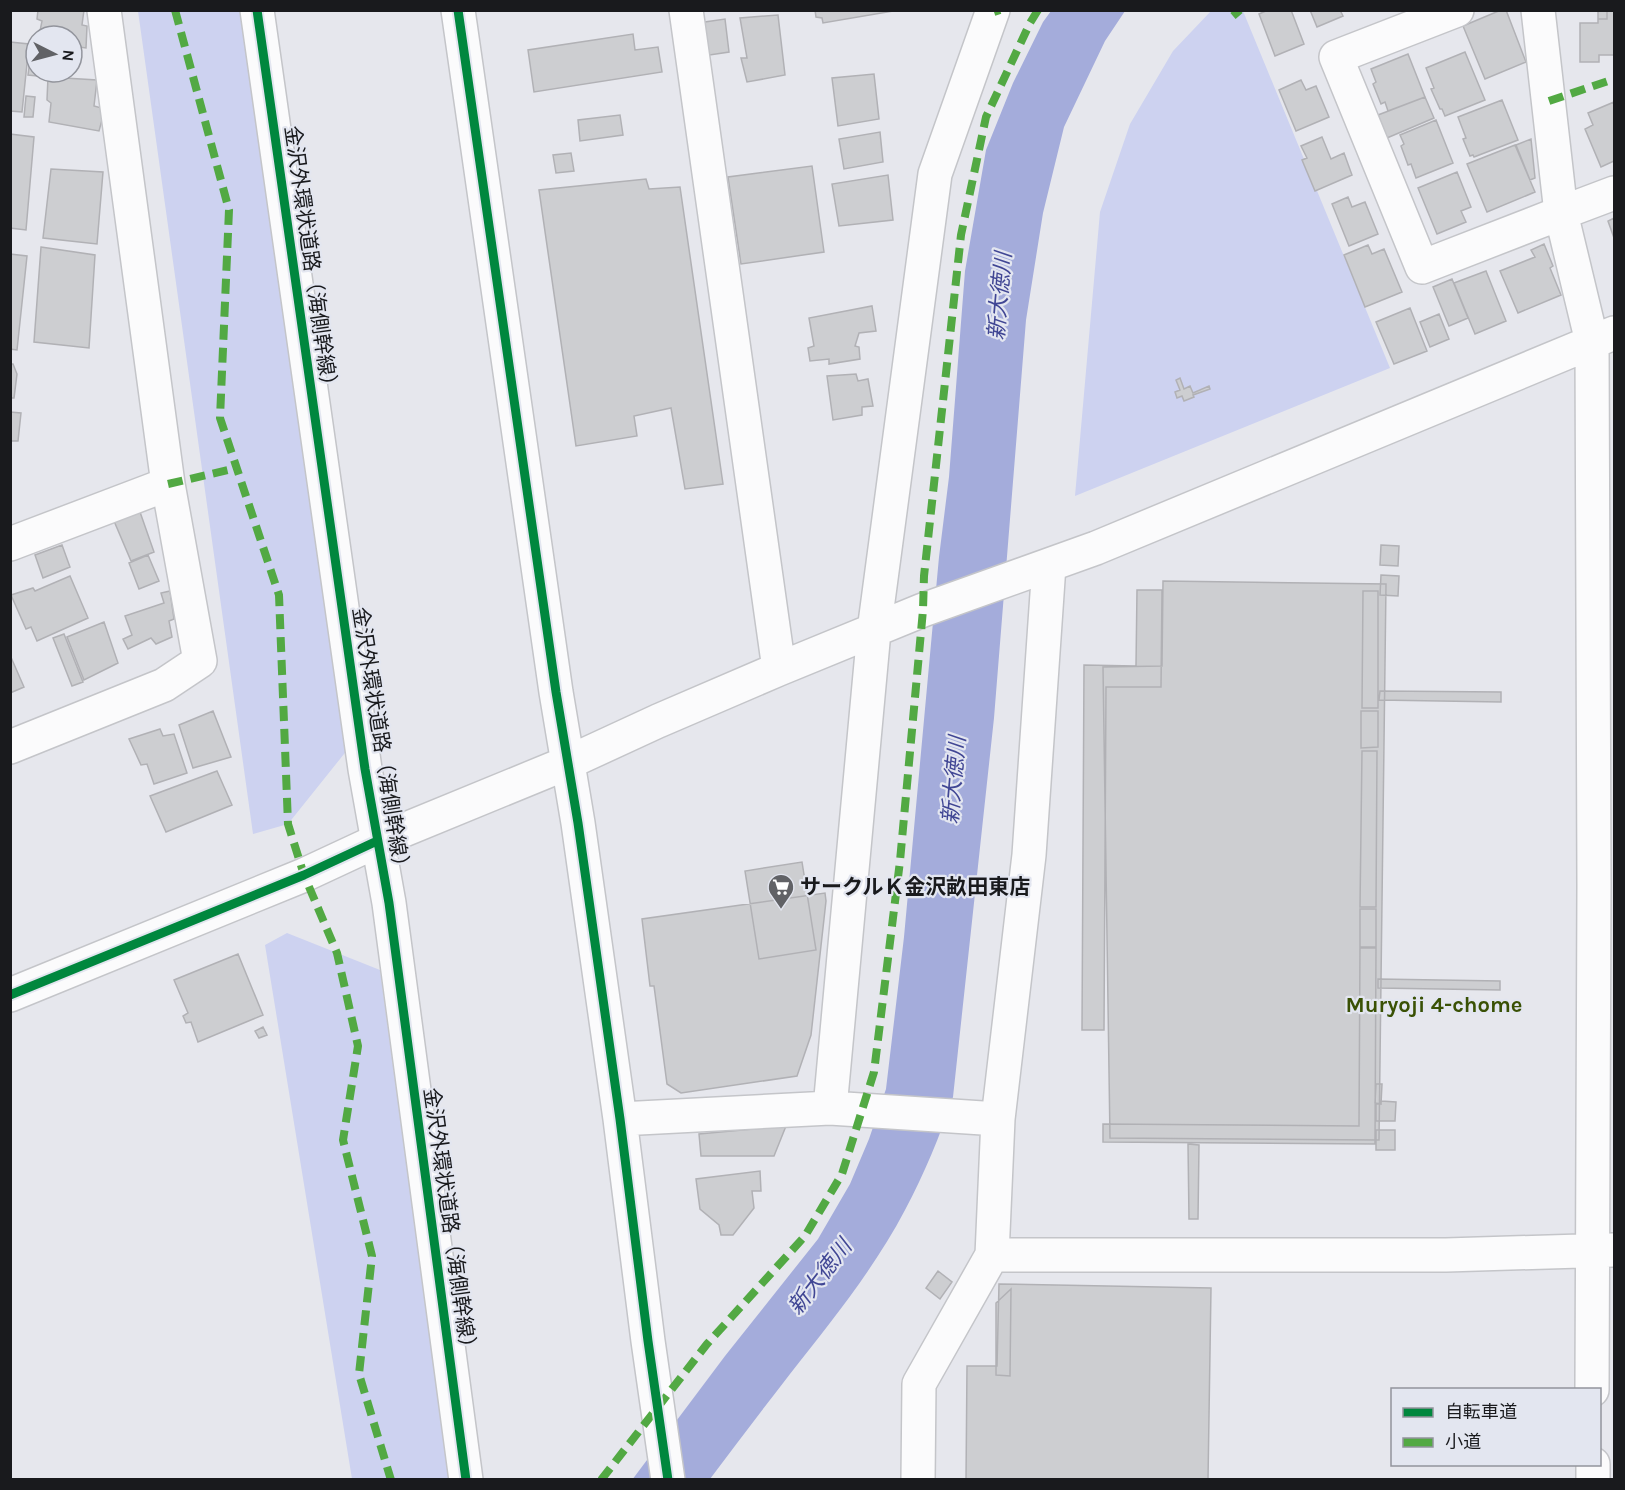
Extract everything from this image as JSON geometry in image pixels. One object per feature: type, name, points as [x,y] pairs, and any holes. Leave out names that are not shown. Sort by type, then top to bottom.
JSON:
[{"type":"street","points":[[10,747],[164,685],[200,661],[168,484],[104,10]]},
{"type":"street","name":"金沢外環状道路（海側幹線）","points":[[257,10],[377,841],[389,903],[466,1479]]},
{"type":"street","points":[[458,10],[620,1119],[668,1479]]},
{"type":"street","points":[[686,10],[779,669]]},
{"type":"street","points":[[830,1108],[874,631],[935,174],[993,10]]},
{"type":"street","points":[[1457,10],[1336,57],[1422,267],[1614,193]]},
{"type":"street","points":[[1538,10],[1561,213],[1603,338],[1594,886],[1603,1250],[1592,1388]]},
{"type":"street","points":[[10,995],[304,875],[377,841],[567,763],[779,669],[923,610],[1107,544],[1603,338]]},
{"type":"street","points":[[10,543],[168,484]]},
{"type":"street","points":[[918,1479],[919,1384],[992,1255],[991,1118],[1029,855],[1038,569]]},
{"type":"street","points":[[620,1119],[830,1108],[991,1118]]},
{"type":"street","points":[[992,1255],[1446,1255],[1603,1250]]},
{"type":"shaded area","points":[[138,11],[242,11],[348,749],[288,824],[253,834]]},
{"type":"shaded area","points":[[1211,11],[1243,11],[1390,368],[1075,496],[1100,212],[1130,124],[1173,51]]},
{"type":"shaded area","points":[[287,933],[380,970],[449,1479],[352,1479],[265,945]]},
{"type":"water","name":"新大徳川","points":[[1051,11],[1125,11],[1105,41],[1064,127],[1043,213],[1026,320],[994,718],[953,1097],[919,1183],[880,1253],[836,1315],[710,1479],[632,1480],[725,1356],[818,1239],[850,1184],[869,1139],[886,1089],[904,937],[939,557],[949,477],[965,271],[986,150],[1013,83],[1043,22]]},
{"type":"building","points":[[38,10],[84,10],[82,24],[41,24],[42,21],[37,19]]},
{"type":"building","points":[[815,10],[899,10],[823,23],[822,18],[816,17]]},
{"type":"building","points":[[1268,10],[1291,10],[1304,44],[1275,56],[1259,14]]},
{"type":"building","points":[[1310,10],[1340,10],[1343,16],[1317,27]]},
{"type":"building","points":[[1506,10],[1526,62],[1485,79],[1463,26]]},
{"type":"building","points":[[1598,10],[1607,10],[1607,19],[1598,19]]},
{"type":"building","points":[[1607,10],[1614,10],[1614,55],[1599,55],[1599,62],[1580,62],[1580,23],[1598,23],[1598,19],[1607,19]]},
{"type":"building","points":[[778,15],[785,75],[747,82],[741,58],[747,58],[740,18]]},
{"type":"building","points":[[725,19],[729,52],[703,56],[698,23]]},
{"type":"building","points":[[84,25],[87,26],[86,48],[84,48]]},
{"type":"building","points":[[633,34],[635,50],[658,47],[662,72],[534,92],[528,50]]},
{"type":"building","points":[[10,42],[24,43],[25,84],[22,112],[10,111]]},
{"type":"building","points":[[1465,52],[1485,100],[1445,116],[1431,89],[1434,88],[1426,68]]},
{"type":"building","points":[[1408,54],[1425,97],[1388,111],[1385,102],[1381,104],[1373,84],[1376,82],[1371,69]]},
{"type":"building","points":[[874,74],[879,119],[838,126],[832,78]]},
{"type":"building","points":[[84,79],[97,80],[94,106],[105,109],[99,131],[49,122],[51,103],[47,100],[48,84],[84,84]]},
{"type":"building","points":[[1301,80],[1306,90],[1316,86],[1329,117],[1296,131],[1279,90]]},
{"type":"building","points":[[26,96],[35,97],[33,117],[24,117]]},
{"type":"building","points":[[1425,97],[1434,118],[1387,138],[1378,115]]},
{"type":"building","points":[[1502,100],[1518,140],[1474,157],[1470,156],[1458,117]]},
{"type":"building","points":[[1614,102],[1614,161],[1601,167],[1585,129],[1593,125],[1588,113]]},
{"type":"building","points":[[620,115],[623,135],[580,141],[578,120]]},
{"type":"building","points":[[1436,120],[1453,163],[1416,178],[1411,164],[1408,165],[1401,146],[1404,144],[1400,135]]},
{"type":"building","points":[[880,132],[883,162],[844,169],[839,139]]},
{"type":"building","points":[[10,134],[34,137],[26,230],[10,228]]},
{"type":"building","points":[[1322,137],[1331,159],[1344,153],[1352,175],[1315,191],[1302,160],[1307,158],[1301,146]]},
{"type":"building","points":[[1531,139],[1535,178],[1530,180],[1516,145]]},
{"type":"building","points":[[1515,145],[1535,192],[1487,212],[1467,164]]},
{"type":"building","points":[[571,153],[574,171],[556,173],[553,155]]},
{"type":"building","points":[[812,166],[824,252],[741,264],[728,177]]},
{"type":"building","points":[[51,169],[103,172],[97,244],[43,238]]},
{"type":"building","points":[[1457,172],[1471,207],[1461,211],[1466,222],[1437,234],[1418,188]]},
{"type":"building","points":[[888,175],[893,220],[839,226],[832,184]]},
{"type":"building","points":[[646,179],[649,189],[680,187],[723,484],[685,489],[671,408],[634,416],[637,436],[576,446],[539,190]]},
{"type":"building","points":[[1348,197],[1352,207],[1365,202],[1378,234],[1349,246],[1332,204]]},
{"type":"building","points":[[1614,218],[1614,238],[1608,221]]},
{"type":"building","points":[[1544,244],[1553,266],[1550,268],[1561,295],[1518,313],[1500,271],[1535,257],[1531,250]]},
{"type":"building","points":[[1368,245],[1372,254],[1384,249],[1402,292],[1365,307],[1344,255]]},
{"type":"building","points":[[41,247],[95,255],[89,348],[34,342]]},
{"type":"building","points":[[10,254],[27,256],[17,350],[10,349]]},
{"type":"building","points":[[1486,271],[1506,321],[1475,334],[1454,283]]},
{"type":"building","points":[[1452,279],[1468,318],[1449,326],[1433,287]]},
{"type":"building","points":[[872,306],[876,331],[859,333],[855,346],[859,347],[860,359],[829,364],[829,359],[810,361],[808,348],[814,346],[809,318]]},
{"type":"building","points":[[1410,308],[1427,351],[1394,364],[1376,322]]},
{"type":"building","points":[[1439,314],[1449,339],[1430,347],[1420,322]]},
{"type":"building","points":[[10,364],[13,364],[17,374],[14,398],[10,398]]},
{"type":"building","points":[[856,374],[858,381],[868,379],[873,406],[862,407],[862,415],[833,420],[827,376]]},
{"type":"building","points":[[1180,378],[1184,389],[1190,386],[1193,393],[1209,386],[1210,389],[1184,401],[1182,396],[1177,398],[1175,392],[1180,390],[1176,380]]},
{"type":"building","points":[[10,412],[21,413],[18,441],[10,443]]},
{"type":"building","points":[[140,512],[154,552],[131,561],[114,521]]},
{"type":"building","points":[[62,545],[70,567],[43,578],[35,555]]},
{"type":"building","points":[[1381,545],[1399,546],[1398,566],[1380,565]]},
{"type":"building","points":[[148,555],[159,581],[139,589],[129,563]]},
{"type":"building","points":[[1381,575],[1399,576],[1398,596],[1380,595]]},
{"type":"building","points":[[70,576],[88,618],[37,641],[31,627],[26,629],[11,595],[33,588],[35,591]]},
{"type":"building","points":[[1163,581],[1386,584],[1379,1140],[1110,1138],[1103,667],[1162,666]]},
{"type":"building","points":[[1137,590],[1162,590],[1161,687],[1106,687],[1104,1030],[1082,1030],[1084,665],[1136,666]]},
{"type":"building","points":[[170,591],[174,619],[169,621],[172,637],[156,644],[151,638],[128,649],[123,639],[132,635],[125,616],[164,603],[161,593]]},
{"type":"building","points":[[1363,591],[1378,591],[1378,708],[1362,708]]},
{"type":"building","points":[[104,622],[118,663],[84,680],[67,637]]},
{"type":"building","points":[[64,634],[83,682],[72,686],[53,638]]},
{"type":"building","points":[[10,655],[24,687],[10,693]]},
{"type":"building","points":[[1380,691],[1501,692],[1501,702],[1379,700]]},
{"type":"building","points":[[213,711],[231,757],[193,768],[179,725]]},
{"type":"building","points":[[1361,711],[1378,711],[1378,747],[1361,748]]},
{"type":"building","points":[[160,729],[163,736],[174,734],[187,773],[154,784],[147,764],[141,765],[129,739]]},
{"type":"building","points":[[1362,751],[1377,751],[1376,907],[1360,907]]},
{"type":"building","points":[[217,771],[232,805],[166,832],[150,796]]},
{"type":"building","name":"サークルＫ金沢畝田東店","points":[[802,862],[816,950],[759,959],[745,871]]},
{"type":"building","points":[[825,893],[811,1035],[797,1076],[681,1093],[667,1084],[654,986],[650,986],[642,919]]},
{"type":"building","points":[[1360,909],[1376,909],[1376,947],[1360,947]]},
{"type":"building","points":[[1360,948],[1376,948],[1375,1144],[1103,1142],[1103,1124],[1359,1126]]},
{"type":"building","points":[[238,954],[263,1015],[198,1042],[191,1022],[186,1023],[183,1016],[188,1013],[174,980]]},
{"type":"building","points":[[1378,979],[1500,981],[1500,990],[1378,988]]},
{"type":"building","points":[[263,1027],[267,1035],[259,1038],[255,1031]]},
{"type":"building","points":[[1376,1084],[1382,1084],[1381,1104],[1375,1103]]},
{"type":"building","points":[[1381,1101],[1396,1102],[1395,1121],[1376,1121],[1376,1104],[1381,1104]]},
{"type":"building","points":[[786,1126],[774,1156],[701,1156],[699,1134]]},
{"type":"building","points":[[1376,1130],[1395,1130],[1395,1150],[1376,1150]]},
{"type":"building","points":[[1188,1144],[1199,1145],[1198,1219],[1189,1219]]},
{"type":"building","points":[[760,1171],[761,1191],[752,1191],[754,1208],[733,1235],[721,1235],[719,1225],[700,1209],[696,1179]]},
{"type":"building","points":[[938,1271],[952,1282],[940,1299],[926,1288]]},
{"type":"building","points":[[999,1284],[1211,1288],[1208,1480],[966,1480],[967,1366],[997,1366]]},
{"type":"building","points":[[1011,1289],[1010,1376],[996,1375],[996,1303]]},
{"type":"marked path","points":[[175,10],[229,210],[220,418],[279,595],[288,824],[304,875],[337,953],[358,1046],[343,1140],[372,1256],[359,1374],[391,1480]]},
{"type":"marked path","points":[[994,12],[1000,10]]},
{"type":"marked path","points":[[601,1480],[707,1344],[805,1236],[842,1174],[874,1072],[900,861],[923,610],[924,576],[961,235],[986,117],[1038,10]]},
{"type":"marked path","points":[[1233,16],[1240,10]]},
{"type":"marked path","points":[[1549,101],[1614,79]]},
{"type":"marked path","points":[[168,484],[237,468]]},
{"type":"cycle path","points":[[257,10],[365,769],[389,903],[466,1480]]},
{"type":"cycle path","points":[[458,10],[556,692],[578,823],[668,1480]]},
{"type":"cycle path","points":[[10,995],[304,875],[377,841]]},
{"type":"place","name":"サークルＫ金沢畝田東店","points":[[781,910]]},
{"type":"district","name":"Muryoji 4-chome","points":[[1434,1005]]}]
